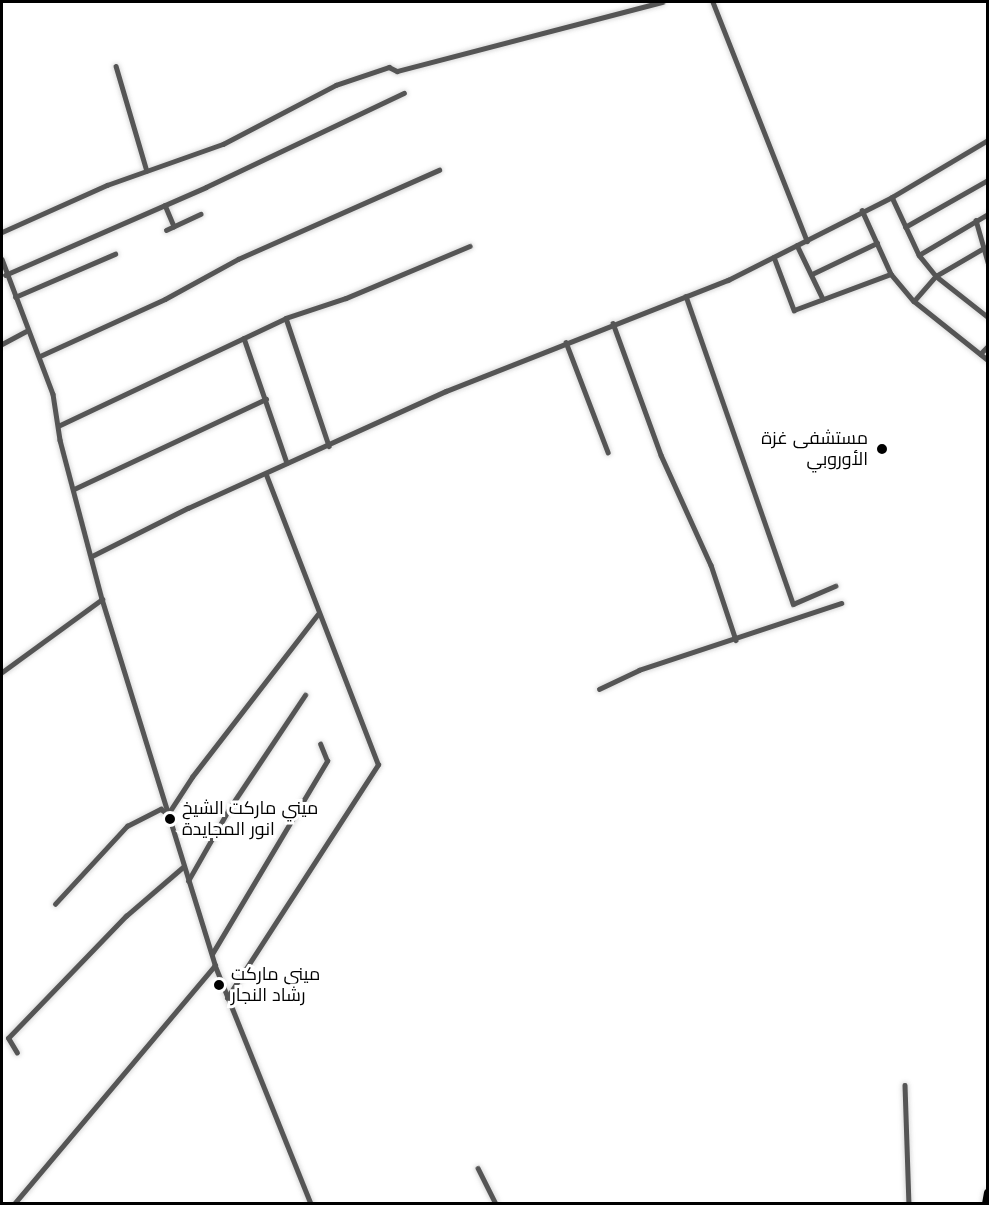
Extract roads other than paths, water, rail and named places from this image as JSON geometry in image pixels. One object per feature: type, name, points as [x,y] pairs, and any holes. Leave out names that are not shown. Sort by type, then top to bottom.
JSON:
[{"type":"highway","points":[[986,1203],[987,1194]]},
{"type":"street","points":[[2,232],[29,217],[223,144],[336,85],[389,66],[397,71],[662,2]]},
{"type":"street","points":[[713,2],[807,241]]},
{"type":"street","points":[[116,66],[147,171]]},
{"type":"street","points":[[4,275],[165,205],[404,93]]},
{"type":"street","points":[[92,556],[188,508],[266,475],[287,463],[329,446],[446,391],[686,296],[774,257],[862,210],[892,197],[987,141]]},
{"type":"street","points":[[40,356],[165,299],[238,260],[439,170]]},
{"type":"street","points":[[905,227],[987,180]]},
{"type":"street","points":[[892,197],[919,255],[936,276],[987,317]]},
{"type":"street","points":[[165,205],[174,226]]},
{"type":"street","points":[[862,210],[891,274],[914,301],[987,360]]},
{"type":"street","points":[[166,230],[201,214]]},
{"type":"street","points":[[919,255],[987,214]]},
{"type":"street","points":[[976,220],[987,262]]},
{"type":"street","points":[[812,274],[877,243]]},
{"type":"street","points":[[797,245],[823,299]]},
{"type":"street","points":[[58,426],[286,318],[346,298],[470,246]]},
{"type":"street","points":[[914,301],[936,276],[984,248]]},
{"type":"street","points":[[15,297],[115,255]]},
{"type":"street","points":[[774,257],[794,310],[891,274]]},
{"type":"street","points":[[2,259],[4,275],[15,297],[26,331],[40,356],[102,599],[215,965],[311,1203]]},
{"type":"street","points":[[686,296],[793,604],[835,586]]},
{"type":"street","points":[[286,318],[329,446]]},
{"type":"street","points":[[613,323],[661,455],[711,565],[736,640]]},
{"type":"street","points":[[2,344],[26,331]]},
{"type":"street","points":[[244,338],[287,463]]},
{"type":"street","points":[[566,342],[608,452]]},
{"type":"street","points":[[980,354],[987,346]]},
{"type":"street","points":[[74,489],[266,399]]},
{"type":"street","points":[[227,998],[378,765],[266,475]]},
{"type":"street","points":[[2,672],[102,599]]},
{"type":"street","points":[[599,689],[639,670],[736,640],[841,603]]},
{"type":"street","points":[[168,814],[192,777],[318,614]]},
{"type":"street","points":[[188,881],[229,808],[305,694]]},
{"type":"street","points":[[212,954],[327,761],[321,744]]},
{"type":"street","points":[[55,904],[127,825],[161,809],[168,814]]},
{"type":"street","points":[[17,1053],[8,1038],[126,916],[183,867]]},
{"type":"street","points":[[14,1203],[215,965]]},
{"type":"street","points":[[905,1085],[909,1203]]},
{"type":"street","points":[[478,1168],[496,1203]]},
{"type":"place","name":"مستشفى غزة الأوروبي","points":[[882,449]]},
{"type":"place","name":"ميني ماركت الشيخ انور المجايدة","points":[[170,819]]},
{"type":"place","name":"ميني ماركت رشاد النجار","points":[[219,985]]}]
